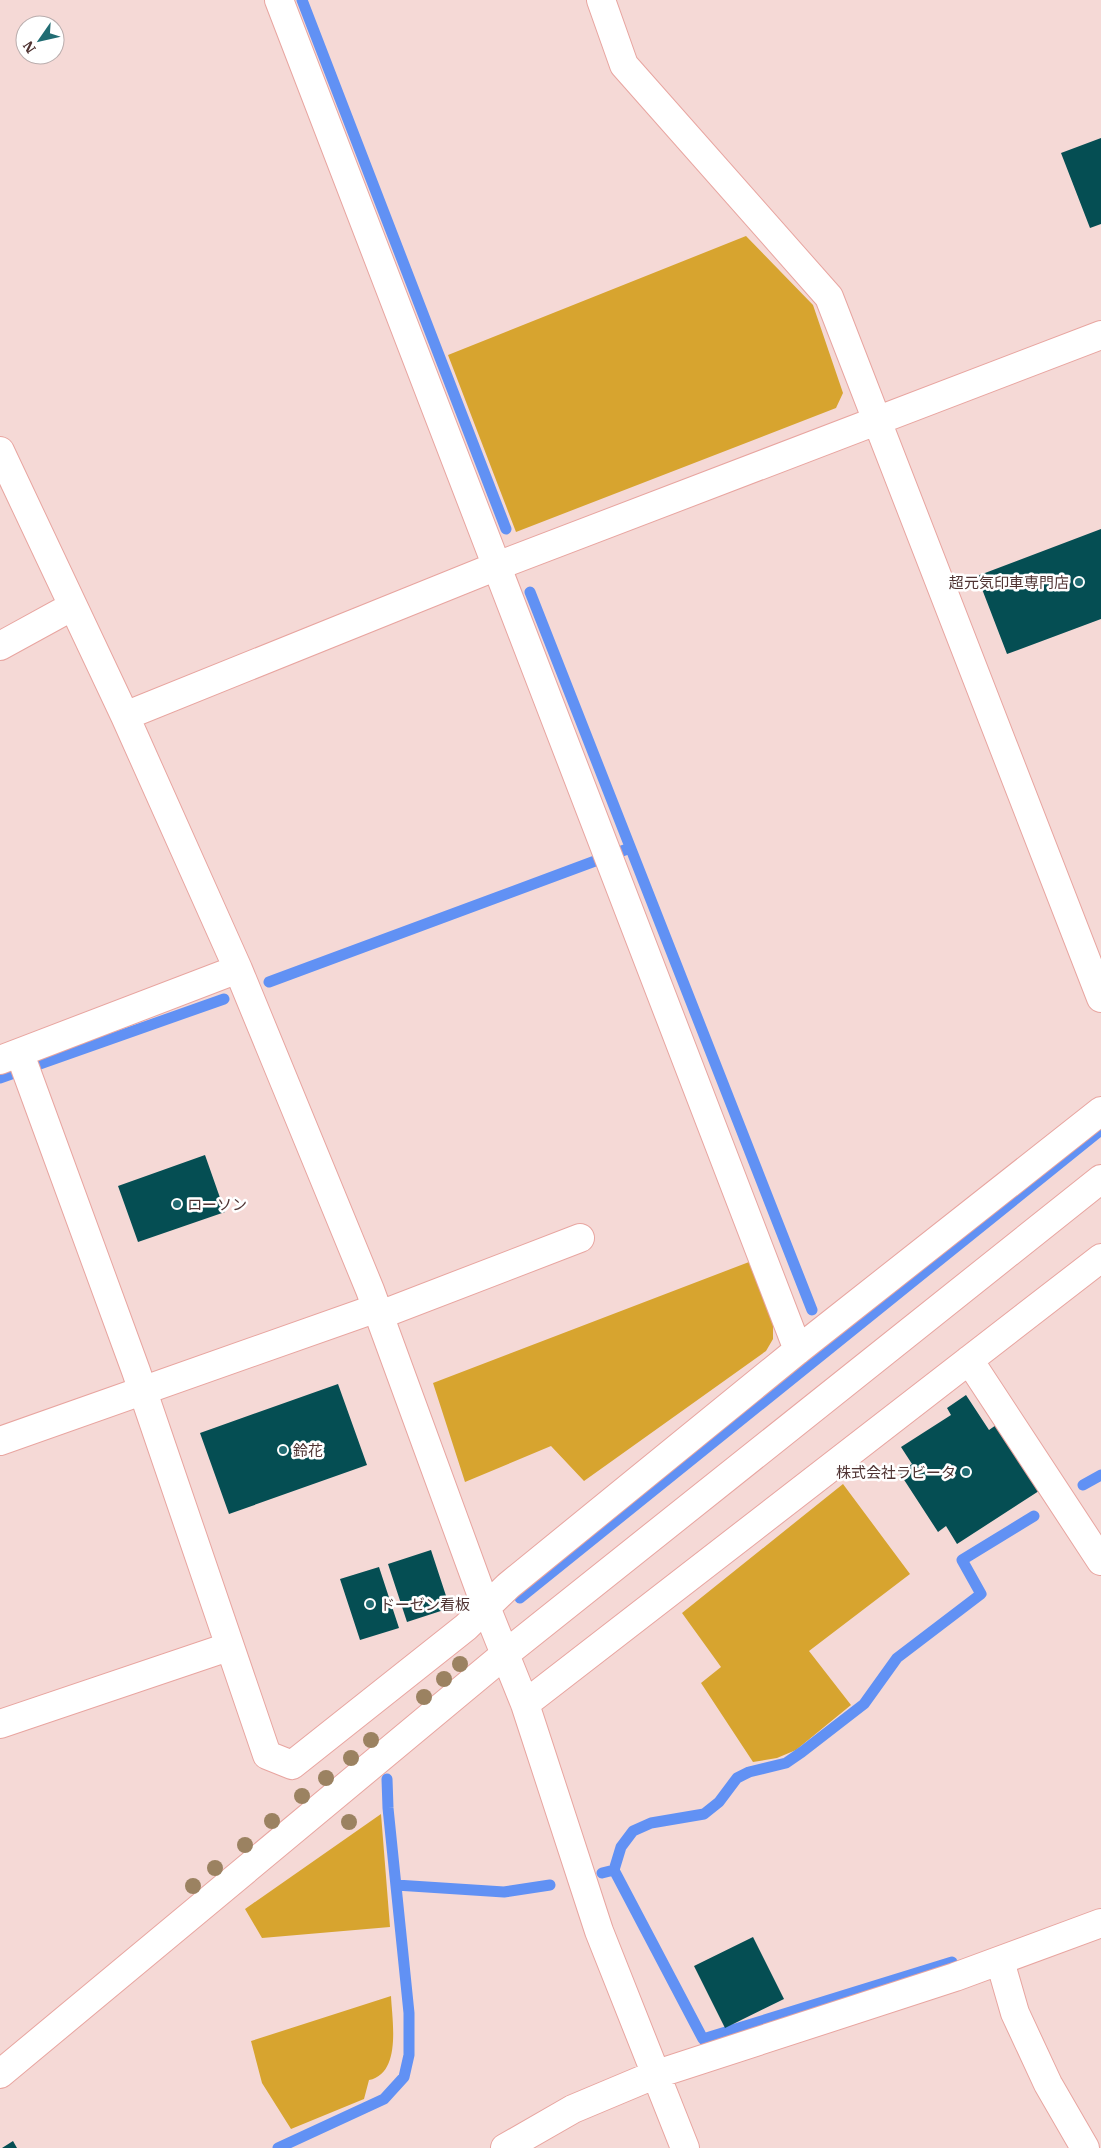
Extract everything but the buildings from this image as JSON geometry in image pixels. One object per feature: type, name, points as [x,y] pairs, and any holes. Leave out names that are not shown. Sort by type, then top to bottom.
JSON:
[{"type":"street","points":[[279,0],[798,1350]]},
{"type":"street","points":[[601,0],[624,65],[829,296],[1101,998]]},
{"type":"street","points":[[125,716],[497,566],[878,422],[1101,335]]},
{"type":"street","points":[[0,451],[125,716],[238,969],[379,1311],[504,1655],[525,1704],[599,1931],[654,2075],[685,2148]]},
{"type":"street","points":[[0,646],[73,606]]},
{"type":"street","points":[[238,969],[18,1063],[143,1392],[228,1647],[267,1755],[292,1764],[466,1627],[508,1586],[798,1350],[1101,1111]]},
{"type":"street","points":[[0,2074],[504,1655],[1101,1179]]},
{"type":"street","points":[[0,1441],[379,1311],[580,1238]]},
{"type":"street","points":[[525,1704],[1101,1258]]},
{"type":"street","points":[[969,1360],[1101,1561]]},
{"type":"street","points":[[0,1724],[228,1647]]},
{"type":"street","points":[[505,2148],[573,2109],[654,2075],[955,1977],[1101,1923]]},
{"type":"street","points":[[1000,1960],[1015,2013],[1048,2084],[1085,2148]]},
{"type":"shaded area","points":[[746,236],[813,305],[843,393],[836,408],[516,532],[448,355]]},
{"type":"shaded area","points":[[749,1262],[773,1324],[773,1339],[766,1351],[584,1481],[551,1446],[465,1482],[433,1383]]},
{"type":"shaded area","points":[[843,1484],[910,1574],[809,1651],[851,1705],[796,1750],[777,1758],[753,1762],[701,1683],[721,1667],[682,1613]]},
{"type":"shaded area","points":[[381,1814],[390,1927],[262,1938],[245,1909]]},
{"type":"shaded area","points":[[391,1996],[393,2044],[391,2057],[387,2067],[379,2075],[369,2080],[364,2099],[291,2129],[262,2083],[251,2041]]},
{"type":"waterway","points":[[302,0],[506,529]]},
{"type":"waterway","points":[[530,592],[812,1310]]},
{"type":"waterway","points":[[269,982],[630,848]]},
{"type":"waterway","points":[[0,1078],[224,999]]},
{"type":"waterway","points":[[520,1598],[1101,1130]]},
{"type":"waterway","points":[[1083,1485],[1101,1475]]},
{"type":"waterway","points":[[614,1870],[621,1847],[633,1831],[651,1823],[704,1814],[719,1802],[737,1778],[749,1772],[786,1763],[864,1704],[897,1658],[981,1594],[962,1560],[1034,1516]]},
{"type":"waterway","points":[[278,2148],[384,2099],[404,2077],[409,2055],[409,2013],[388,1808],[387,1779]]},
{"type":"waterway","points":[[602,1873],[614,1870],[703,2039],[952,1962]]},
{"type":"waterway","points":[[396,1885],[504,1892],[550,1885]]},
{"type":"place","name":"超元気印車専門店","points":[[1079,582]]},
{"type":"place","name":"ローソン","points":[[177,1204]]},
{"type":"place","name":"鈴花","points":[[283,1450]]},
{"type":"place","name":"株式会社ラビータ","points":[[966,1472]]},
{"type":"place","name":"ドーゼン看板","points":[[370,1604]]}]
